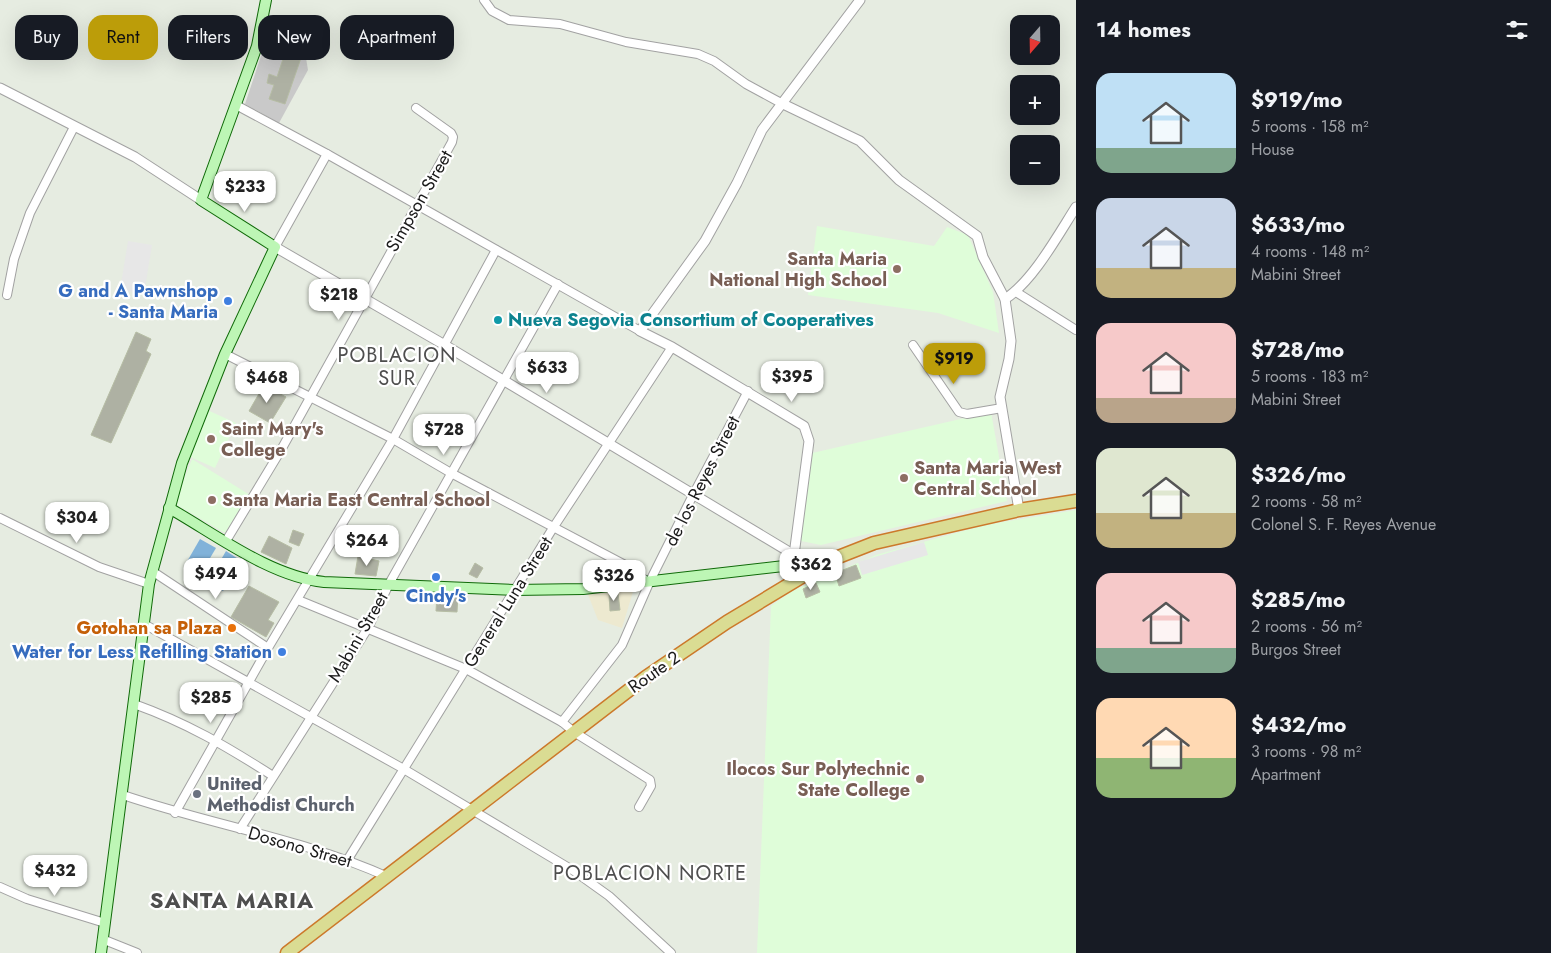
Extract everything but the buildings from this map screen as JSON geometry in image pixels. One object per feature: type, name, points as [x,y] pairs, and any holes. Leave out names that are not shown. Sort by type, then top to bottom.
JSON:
[{"type":"highway","name":"Route 2","points":[[287,953],[646,677],[719,628],[828,561],[874,543],[1019,510],[1076,501]]},
{"type":"main road","points":[[101,953],[152,571],[182,463],[225,354],[275,247],[201,200],[257,46],[266,0]]},
{"type":"main road","points":[[169,508],[264,563],[309,580],[514,590],[583,589],[806,562],[828,561]]},
{"type":"street","points":[[484,0],[492,11],[509,20],[560,24],[626,42],[698,54],[714,61],[746,84],[783,100],[860,141],[899,180],[972,230],[980,241],[983,257],[1005,299],[1010,340],[1009,359],[1000,397],[1019,510]]},
{"type":"street","points":[[640,331],[705,241],[737,183],[762,130],[860,0]]},
{"type":"street","points":[[0,88],[160,172],[201,200]]},
{"type":"street","points":[[236,106],[327,154],[416,206],[672,347],[796,419],[808,432],[808,451],[794,555]]},
{"type":"street","name":"Simpson Street","points":[[226,541],[281,450],[453,137],[451,133],[416,108]]},
{"type":"street","points":[[6,294],[14,259],[30,213],[74,128]]},
{"type":"street","points":[[327,154],[275,247],[444,344],[502,381],[806,562]]},
{"type":"street","points":[[1005,299],[1016,292],[1046,253],[1076,206]]},
{"type":"street","points":[[175,813],[268,648],[393,439],[496,250]]},
{"type":"street","name":"Mabini Street","points":[[240,829],[310,716],[368,628],[389,584],[558,284]]},
{"type":"street","points":[[1016,292],[1076,330]]},
{"type":"street","points":[[914,345],[959,412],[967,414],[1002,408]]},
{"type":"street","name":"General Luna Street","points":[[348,859],[402,768],[553,528],[610,445],[672,347]]},
{"type":"street","points":[[225,354],[393,439],[451,473],[627,566],[648,581]]},
{"type":"street","name":"de los Reyes Street","points":[[562,722],[622,645],[648,581],[748,392]]},
{"type":"street","points":[[0,518],[99,567],[149,584]]},
{"type":"street","points":[[152,571],[268,648]]},
{"type":"street","points":[[298,600],[466,669],[562,722],[574,732],[650,780],[651,786],[639,807]]},
{"type":"street","points":[[144,624],[402,768],[574,871],[609,896],[671,953]]},
{"type":"street","points":[[134,704],[185,723],[217,740],[273,776]]},
{"type":"street","name":"Dosono Street","points":[[123,795],[175,813],[348,859],[388,877]]},
{"type":"street","points":[[0,887],[52,907],[105,923]]},
{"type":"street","points":[[102,939],[137,953]]},
{"type":"shaded area","points":[[260,60],[306,60],[308,70],[279,123],[245,104]]},
{"type":"shaded area","name":"Santa Maria National High School","points":[[817,226],[934,246],[947,227],[968,235],[993,292],[999,333],[938,313],[808,295]]},
{"type":"shaded area","points":[[128,241],[152,245],[144,294],[120,290]]},
{"type":"shaded area","name":"Saint Mary's College","points":[[205,409],[236,423],[215,468],[186,455]]},
{"type":"shaded area","name":"Santa Maria West Central School","points":[[991,412],[1007,501],[821,545],[796,540],[808,454]]},
{"type":"shaded area","name":"Santa Maria East Central School","points":[[192,459],[250,495],[225,533],[177,505],[180,490]]},
{"type":"shaded area","name":"Ilocos Sur Polytechnic State College","points":[[1076,510],[1076,953],[757,953],[771,606],[792,591],[876,555],[985,525]]},
{"type":"shaded area","points":[[200,539],[216,548],[200,575],[185,565]]},
{"type":"shaded area","points":[[924,542],[928,555],[862,575],[858,562]]},
{"type":"shaded area","points":[[226,551],[240,560],[223,591],[208,582]]},
{"type":"shaded area","points":[[635,585],[622,628],[598,620],[587,592]]},
{"type":"place","name":"Santa Maria National High School","points":[[897,269]]},
{"type":"place","name":"G and A Pawnshop - Santa Maria","points":[[228,301]]},
{"type":"place","name":"Nueva Segovia Consortium of Cooperatives","points":[[498,320]]},
{"type":"place","name":"Saint Mary's College","points":[[211,439]]},
{"type":"place","name":"Santa Maria West Central School","points":[[904,478]]},
{"type":"place","name":"Santa Maria East Central School","points":[[212,500]]},
{"type":"place","name":"Cindy's","points":[[436,577]]},
{"type":"place","name":"Gotohan sa Plaza","points":[[232,628]]},
{"type":"place","name":"Water for Less Refilling Station","points":[[282,652]]},
{"type":"place","name":"Ilocos Sur Polytechnic State College","points":[[920,779]]},
{"type":"place","name":"United Methodist Church","points":[[197,794]]},
{"type":"district","name":"POBLACION SUR","points":[[397,366]]},
{"type":"district","name":"POBLACION NORTE","points":[[650,873]]},
{"type":"district","name":"SANTA MARIA","points":[[232,900]]}]
